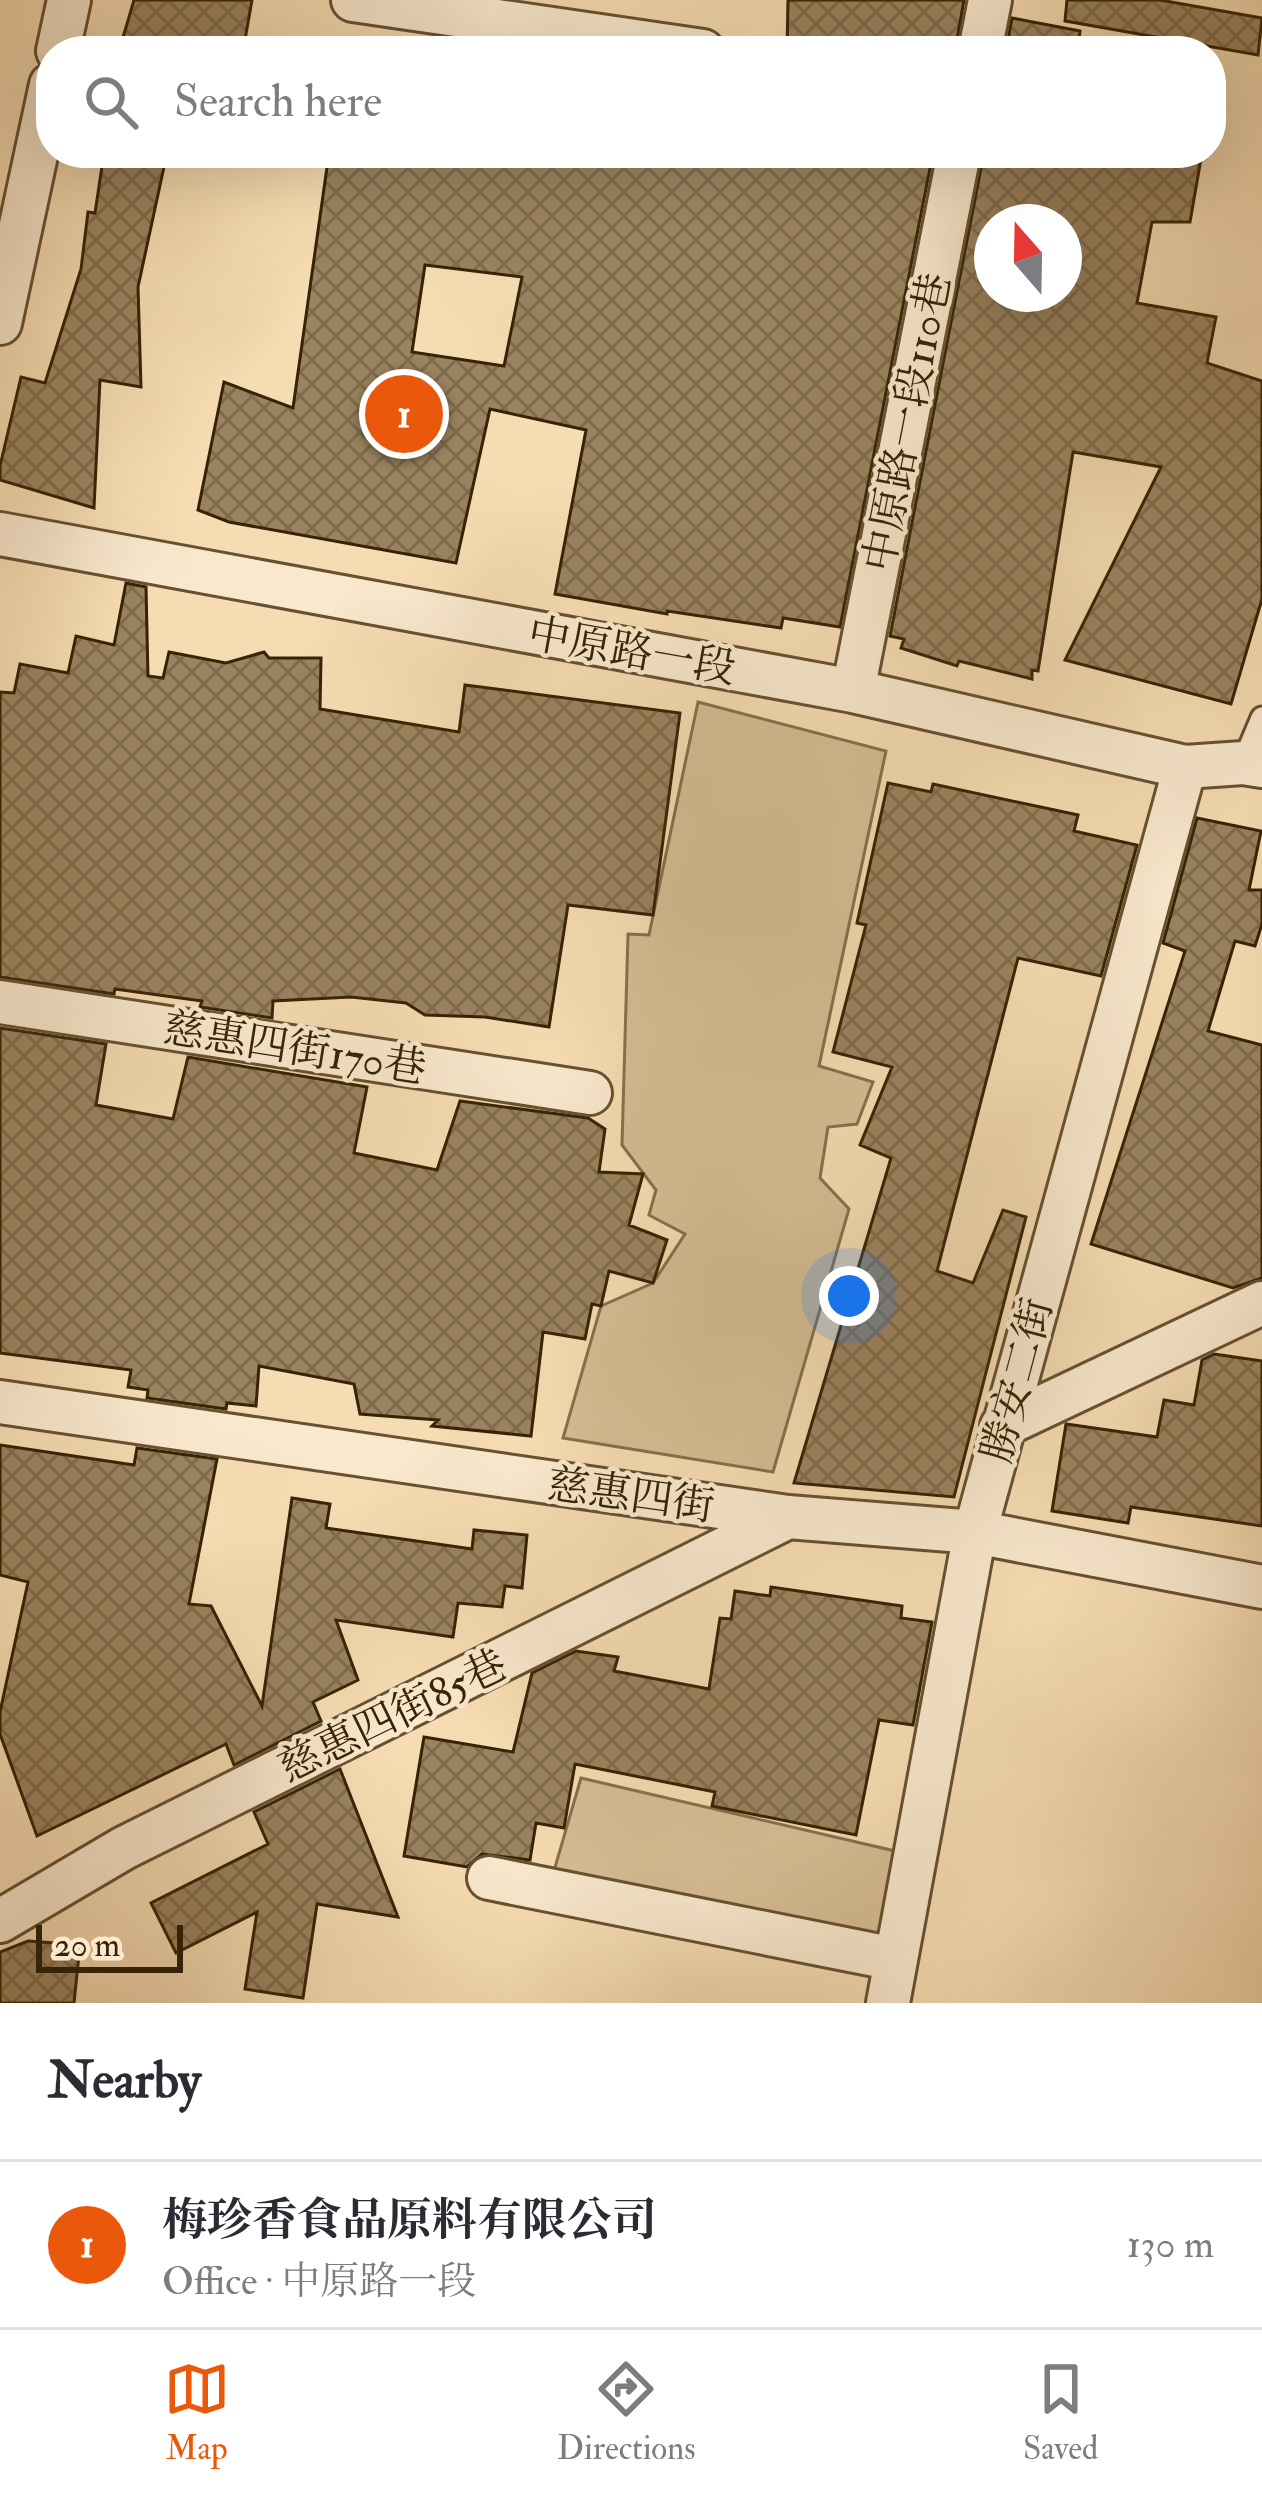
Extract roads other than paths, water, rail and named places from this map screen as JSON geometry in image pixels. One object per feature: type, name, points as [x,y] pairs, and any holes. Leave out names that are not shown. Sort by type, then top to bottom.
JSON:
[{"type":"street","points":[[61,36],[69,0]]},
{"type":"street","points":[[353,0],[426,5],[613,36]]},
{"type":"street","points":[[983,36],[990,0]]},
{"type":"street","points":[[0,323],[36,155]]},
{"type":"street","name":"中原路一段110巷","points":[[853,691],[956,168]]},
{"type":"street","name":"中原路一段","points":[[0,534],[853,691],[1185,767],[1253,765]]},
{"type":"street","name":"勝安二街","points":[[888,2003],[975,1532],[1185,767]]},
{"type":"street","name":"慈惠四街170巷","points":[[0,1001],[590,1093]]},
{"type":"street","points":[[1002,1426],[1262,1303]]},
{"type":"street","name":"慈惠四街","points":[[0,1402],[788,1517],[975,1532],[1262,1587]]},
{"type":"street","name":"慈惠四街85巷","points":[[0,1921],[124,1848],[788,1517]]},
{"type":"street","points":[[489,1877],[895,1959]]},
{"type":"lane","points":[[1253,765],[1262,718]]},
{"type":"place","name":"梅珍香食品原料有限公司","points":[[404,414]]}]
